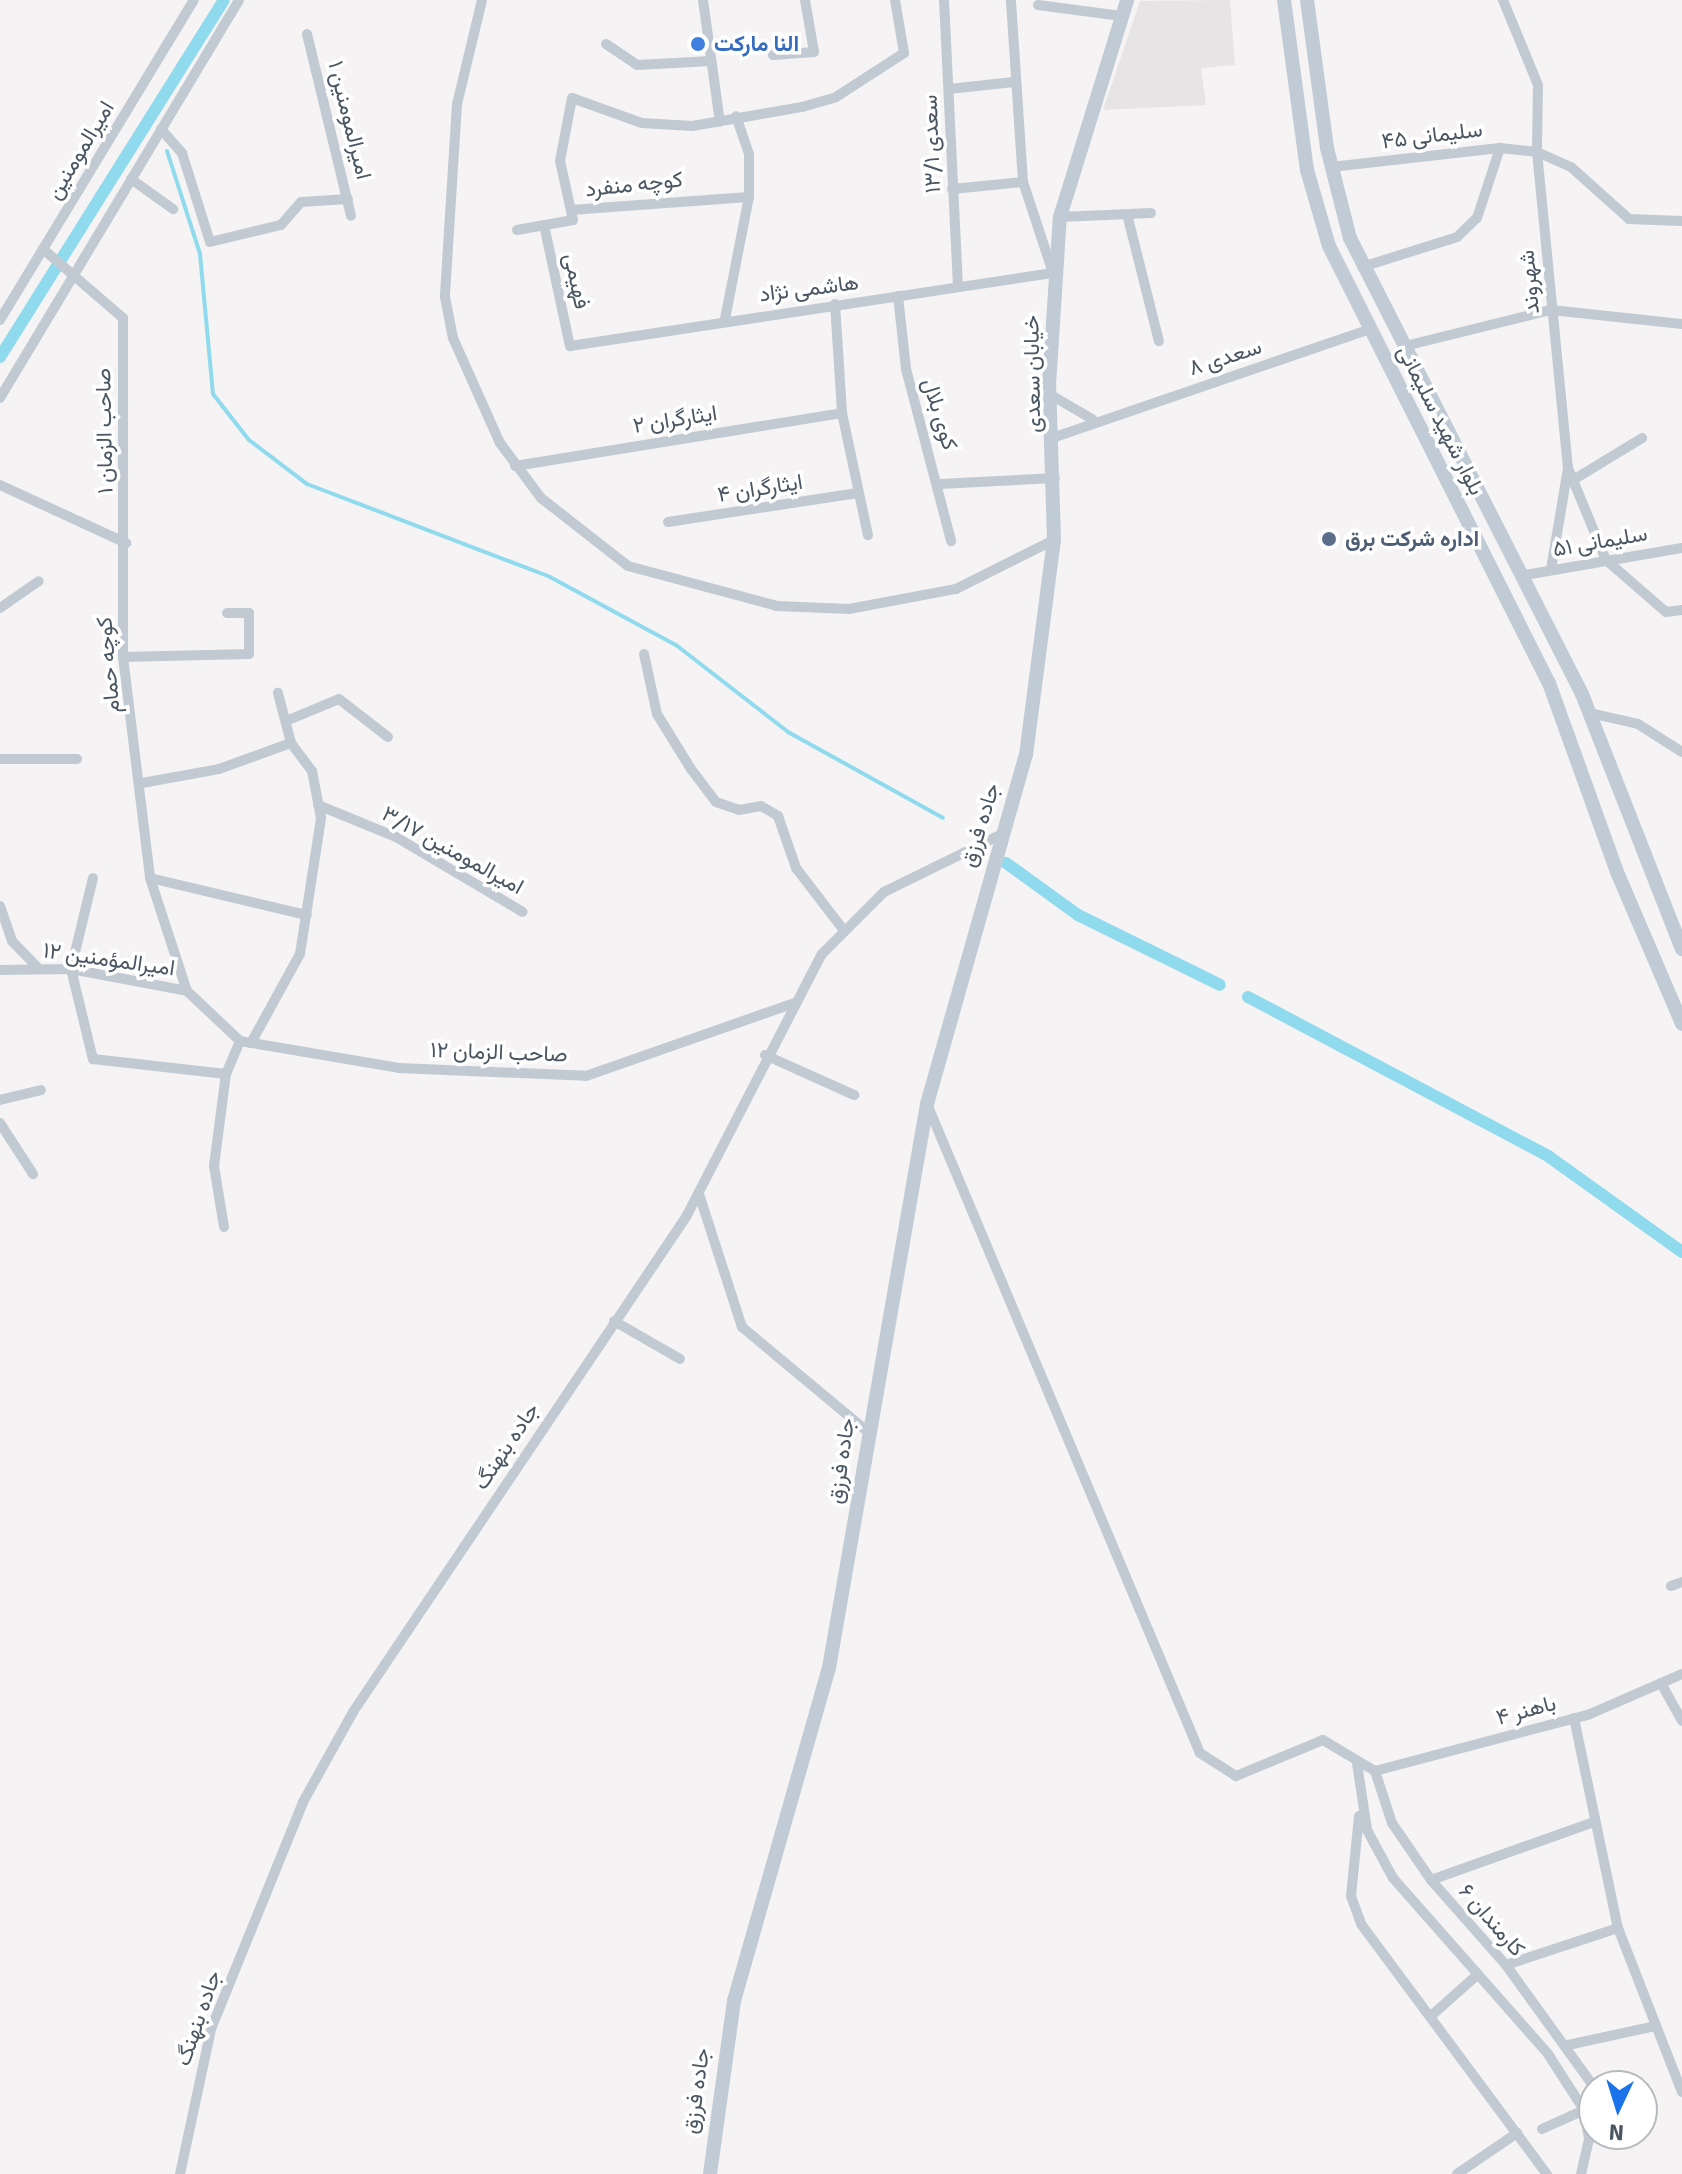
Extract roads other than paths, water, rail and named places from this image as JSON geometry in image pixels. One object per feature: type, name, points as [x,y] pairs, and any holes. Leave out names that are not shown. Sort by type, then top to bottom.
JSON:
[{"type":"street","name":"امیرالمومنین","points":[[0,320],[194,0]]},
{"type":"street","points":[[0,398],[239,0]]},
{"type":"street","points":[[482,0],[457,104],[445,297],[453,338],[515,466],[611,558],[777,606],[849,609],[956,589],[1054,540]]},
{"type":"street","points":[[703,0],[720,122]]},
{"type":"street","points":[[773,55],[814,52],[805,0]]},
{"type":"street","points":[[572,215],[561,151],[572,98],[642,123],[720,122],[736,116],[836,97],[904,53],[895,0]]},
{"type":"street","name":"سعدی ۱۳/۱","points":[[944,0],[958,287]]},
{"type":"street","points":[[1011,0],[1014,82],[1023,182],[1053,273]]},
{"type":"street","name":"خیابان سعدی","points":[[1026,755],[1054,540],[1057,478],[1051,395],[1053,273],[1060,217],[1127,0]]},
{"type":"street","name":"بلوار شهید سلیمانی","points":[[1284,0],[1311,190],[1370,329],[1549,683],[1617,872],[1682,1024]]},
{"type":"street","name":"بلوار شهید سلیمانی","points":[[1307,0],[1331,167],[1362,267],[1525,575],[1590,713],[1682,949]]},
{"type":"street","name":"شهروند","points":[[1503,0],[1533,59],[1537,152],[1568,468],[1606,560]]},
{"type":"street","points":[[1038,5],[1121,16]]},
{"type":"street","name":"امیرالمومنین ۱","points":[[307,34],[351,216]]},
{"type":"street","points":[[606,44],[637,65],[711,61]]},
{"type":"street","points":[[949,89],[1014,82]]},
{"type":"street","points":[[725,319],[749,197],[749,154],[736,116]]},
{"type":"street","points":[[161,129],[182,153],[210,242],[281,225],[301,202],[348,199]]},
{"type":"street","points":[[1362,267],[1457,237],[1477,218],[1500,148]]},
{"type":"street","name":"سلیمانی ۴۵","points":[[1331,167],[1500,148],[1537,152],[1571,167],[1629,219],[1682,221]]},
{"type":"street","points":[[131,179],[173,209]]},
{"type":"street","points":[[952,189],[1023,182]]},
{"type":"street","name":"کوچه منفرد","points":[[517,230],[572,215],[749,197]]},
{"type":"street","points":[[1060,217],[1128,218],[1151,213]]},
{"type":"street","points":[[1128,218],[1159,341]]},
{"type":"street","name":"فهیمی","points":[[544,225],[570,346]]},
{"type":"street","points":[[43,249],[74,271]]},
{"type":"street","name":"صاحب الزمان ۱","points":[[74,271],[123,318],[126,543]]},
{"type":"street","name":"هاشمی نژاد","points":[[570,346],[725,319],[1053,273]]},
{"type":"street","name":"کوی بلال","points":[[898,296],[906,369],[940,484],[951,541]]},
{"type":"street","points":[[835,304],[842,413],[868,535]]},
{"type":"street","points":[[1405,346],[1551,310],[1682,324]]},
{"type":"street","name":"سعدی ۸","points":[[1055,437],[1092,419],[1370,329]]},
{"type":"street","points":[[1051,395],[1092,419]]},
{"type":"street","name":"ایثارگران ۲","points":[[515,466],[842,413]]},
{"type":"street","points":[[1419,425],[1441,414]]},
{"type":"street","points":[[1573,480],[1642,438]]},
{"type":"street","points":[[1551,569],[1568,468]]},
{"type":"street","points":[[940,484],[1057,478]]},
{"type":"street","points":[[0,485],[126,543]]},
{"type":"street","name":"ایثارگران ۴","points":[[668,522],[858,493]]},
{"type":"street","name":"کوچه حمام","points":[[126,543],[123,657],[142,783]]},
{"type":"street","name":"سلیمانی ۵۱","points":[[1525,575],[1682,548]]},
{"type":"street","points":[[1606,560],[1666,612],[1682,610]]},
{"type":"street","points":[[0,608],[39,581]]},
{"type":"street","points":[[123,657],[249,654],[249,613],[227,613]]},
{"type":"street","points":[[644,654],[657,714],[691,769],[716,802],[739,810],[761,806],[778,816],[796,868],[842,928]]},
{"type":"street","points":[[224,1227],[214,1166],[226,1074],[300,954],[307,915],[318,805],[312,771],[291,743],[278,693]]},
{"type":"street","points":[[286,721],[339,699],[388,737]]},
{"type":"street","points":[[1590,713],[1638,724],[1682,752]]},
{"type":"street","points":[[187,991],[150,878],[142,783],[219,769],[291,743]]},
{"type":"street","name":"جاده فرزق","points":[[710,2174],[734,2001],[829,1668],[867,1431],[927,1104],[998,836],[1026,755]]},
{"type":"street","points":[[0,759],[77,759]]},
{"type":"street","name":"امیرالمومنین ۳/۱۷","points":[[318,805],[396,837],[523,912]]},
{"type":"street","name":"جاده بنهنگ","points":[[180,2174],[211,2029],[303,1802],[398,1642],[699,1194],[765,1055],[842,928],[884,892],[998,836]]},
{"type":"street","points":[[93,878],[71,969],[93,1059],[226,1074]]},
{"type":"street","points":[[150,878],[307,915]]},
{"type":"street","points":[[0,906],[12,941],[37,967]]},
{"type":"street","name":"امیرالمؤمنین ۱۲","points":[[0,970],[37,967],[71,969],[187,991],[246,1042]]},
{"type":"street","name":"صاحب الزمان ۱۲","points":[[246,1042],[399,1068],[586,1076],[795,1003]]},
{"type":"street","points":[[765,1055],[854,1095]]},
{"type":"street","points":[[0,1100],[41,1090]]},
{"type":"street","points":[[927,1104],[1200,1753],[1236,1776],[1323,1740],[1375,1771]]},
{"type":"street","points":[[0,1123],[33,1174]]},
{"type":"street","points":[[699,1194],[742,1327],[867,1431]]},
{"type":"street","points":[[614,1321],[680,1359]]},
{"type":"street","name":"باهنر ۴","points":[[1375,1771],[1574,1718],[1682,1674]]},
{"type":"street","points":[[1661,1683],[1682,1721]]},
{"type":"street","points":[[1574,1718],[1618,1928],[1682,2092]]},
{"type":"street","points":[[1357,1763],[1360,1809],[1351,1896],[1361,1924],[1547,2174]]},
{"type":"street","name":"کارمندان ۶","points":[[1375,1771],[1392,1823],[1431,1880],[1506,1965],[1583,2070]]},
{"type":"street","points":[[1360,1809],[1393,1878],[1548,2054],[1578,2101]]},
{"type":"street","points":[[1431,1880],[1594,1822]]},
{"type":"street","points":[[1506,1965],[1618,1928]]},
{"type":"street","points":[[1431,2016],[1477,1975]]},
{"type":"street","points":[[1568,2045],[1655,2026]]},
{"type":"street","points":[[1542,2129],[1578,2113]]},
{"type":"street","points":[[1457,2174],[1517,2133]]},
{"type":"street","points":[[1581,2174],[1586,2150]]},
{"type":"waterway","points":[[0,357],[224,0]]},
{"type":"waterway","points":[[167,151],[200,254],[213,394],[249,440],[307,484],[550,577],[676,645],[788,732],[943,818]]},
{"type":"waterway","points":[[1006,863],[1078,915],[1220,985]]},
{"type":"waterway","points":[[1248,997],[1548,1156],[1682,1252]]},
{"type":"place","name":"النا مارکت","points":[[698,44]]},
{"type":"place","name":"اداره شرکت برق","points":[[1329,539]]}]
